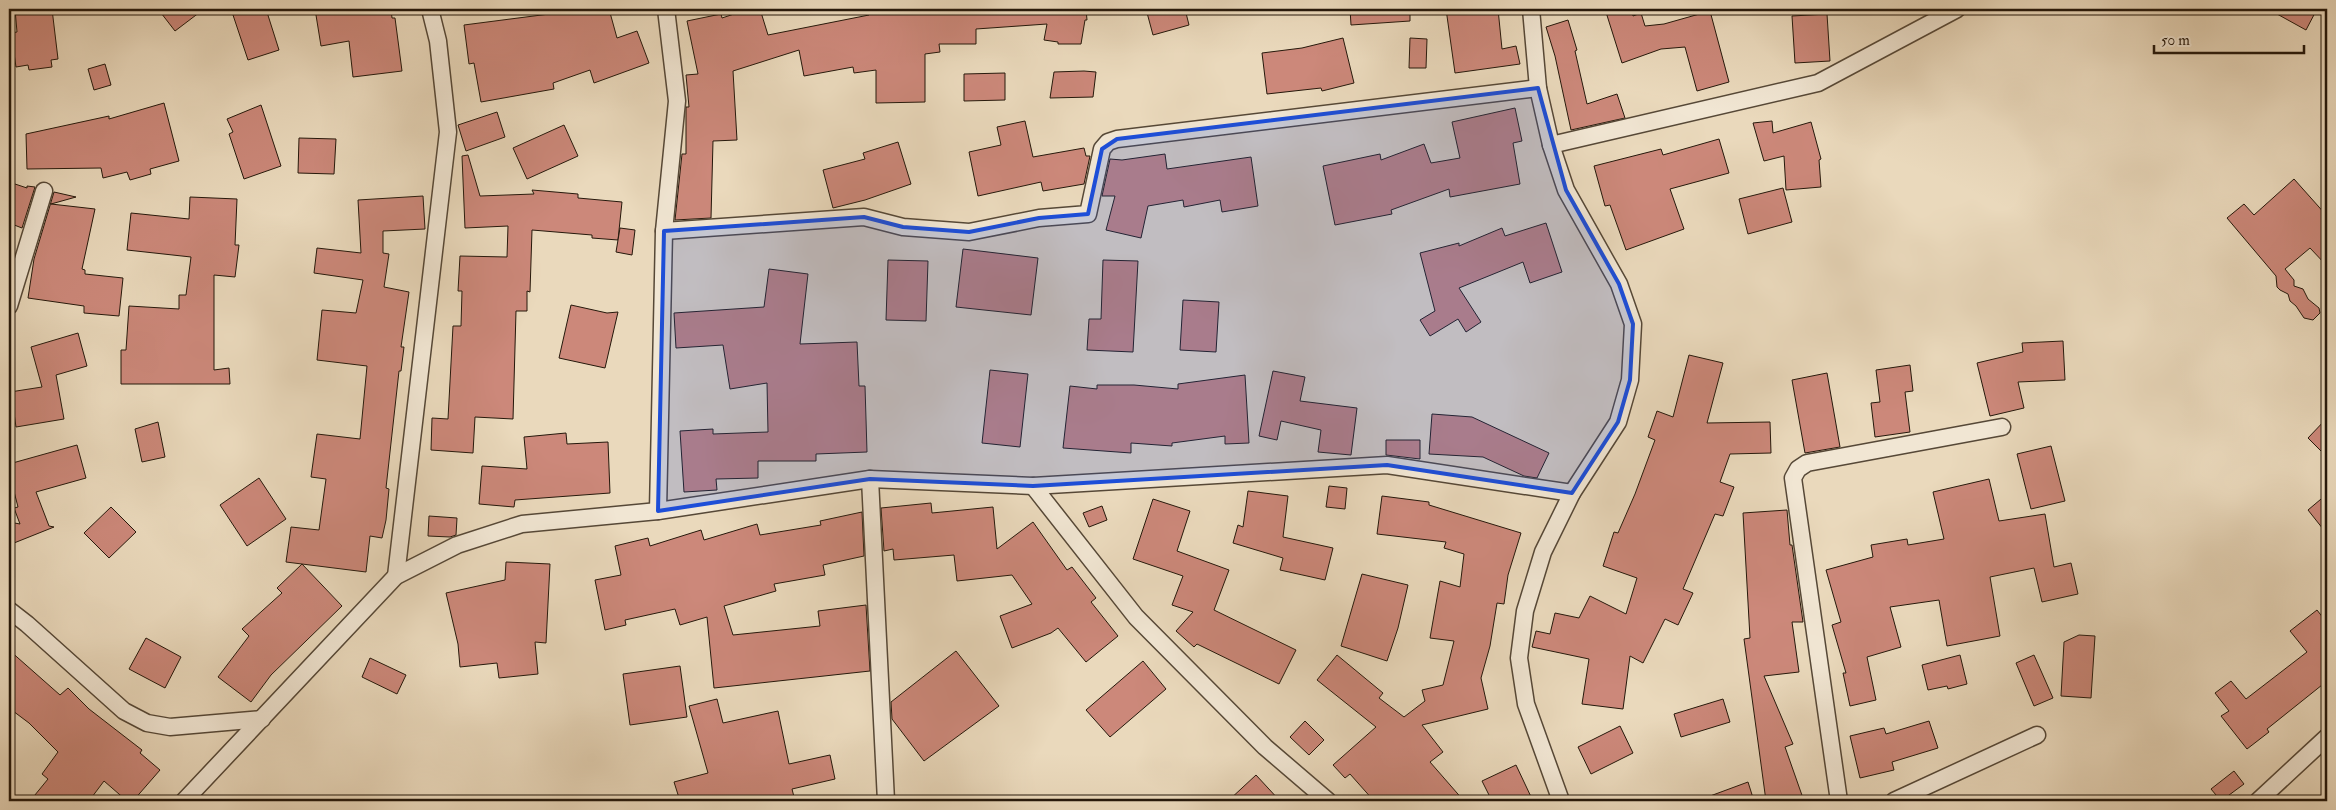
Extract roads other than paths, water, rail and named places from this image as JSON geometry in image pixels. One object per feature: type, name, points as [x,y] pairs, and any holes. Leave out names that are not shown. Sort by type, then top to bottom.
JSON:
[{"type":"street","points":[[396,576],[448,132],[438,41],[430,9]]},
{"type":"street","points":[[658,511],[664,231],[677,101],[666,9]]},
{"type":"street","points":[[1531,9],[1538,88],[1550,144],[1566,190],[1619,284],[1633,324],[1630,380],[1618,422],[1572,493],[1542,552],[1525,611],[1519,658],[1526,704],[1562,801]]},
{"type":"street","points":[[1550,144],[1818,83],[1958,9]]},
{"type":"street","points":[[664,231],[864,217],[903,227],[968,232],[1039,218],[1088,214],[1102,149],[1108,142],[1117,139],[1538,88]]},
{"type":"street","points":[[9,306],[44,191]]},
{"type":"street","points":[[1839,801],[1793,478],[1798,469],[1807,463],[2002,427]]},
{"type":"street","points":[[184,801],[396,576],[457,545],[522,524],[658,511],[870,479],[1033,486],[1386,465],[1572,493]]},
{"type":"street","points":[[870,479],[886,801]]},
{"type":"street","points":[[1033,486],[1136,617],[1266,747],[1328,801]]},
{"type":"street","points":[[9,610],[124,711],[147,723],[170,727],[262,719]]},
{"type":"street","points":[[1894,801],[2037,735]]},
{"type":"street","points":[[2258,801],[2327,737]]}]
